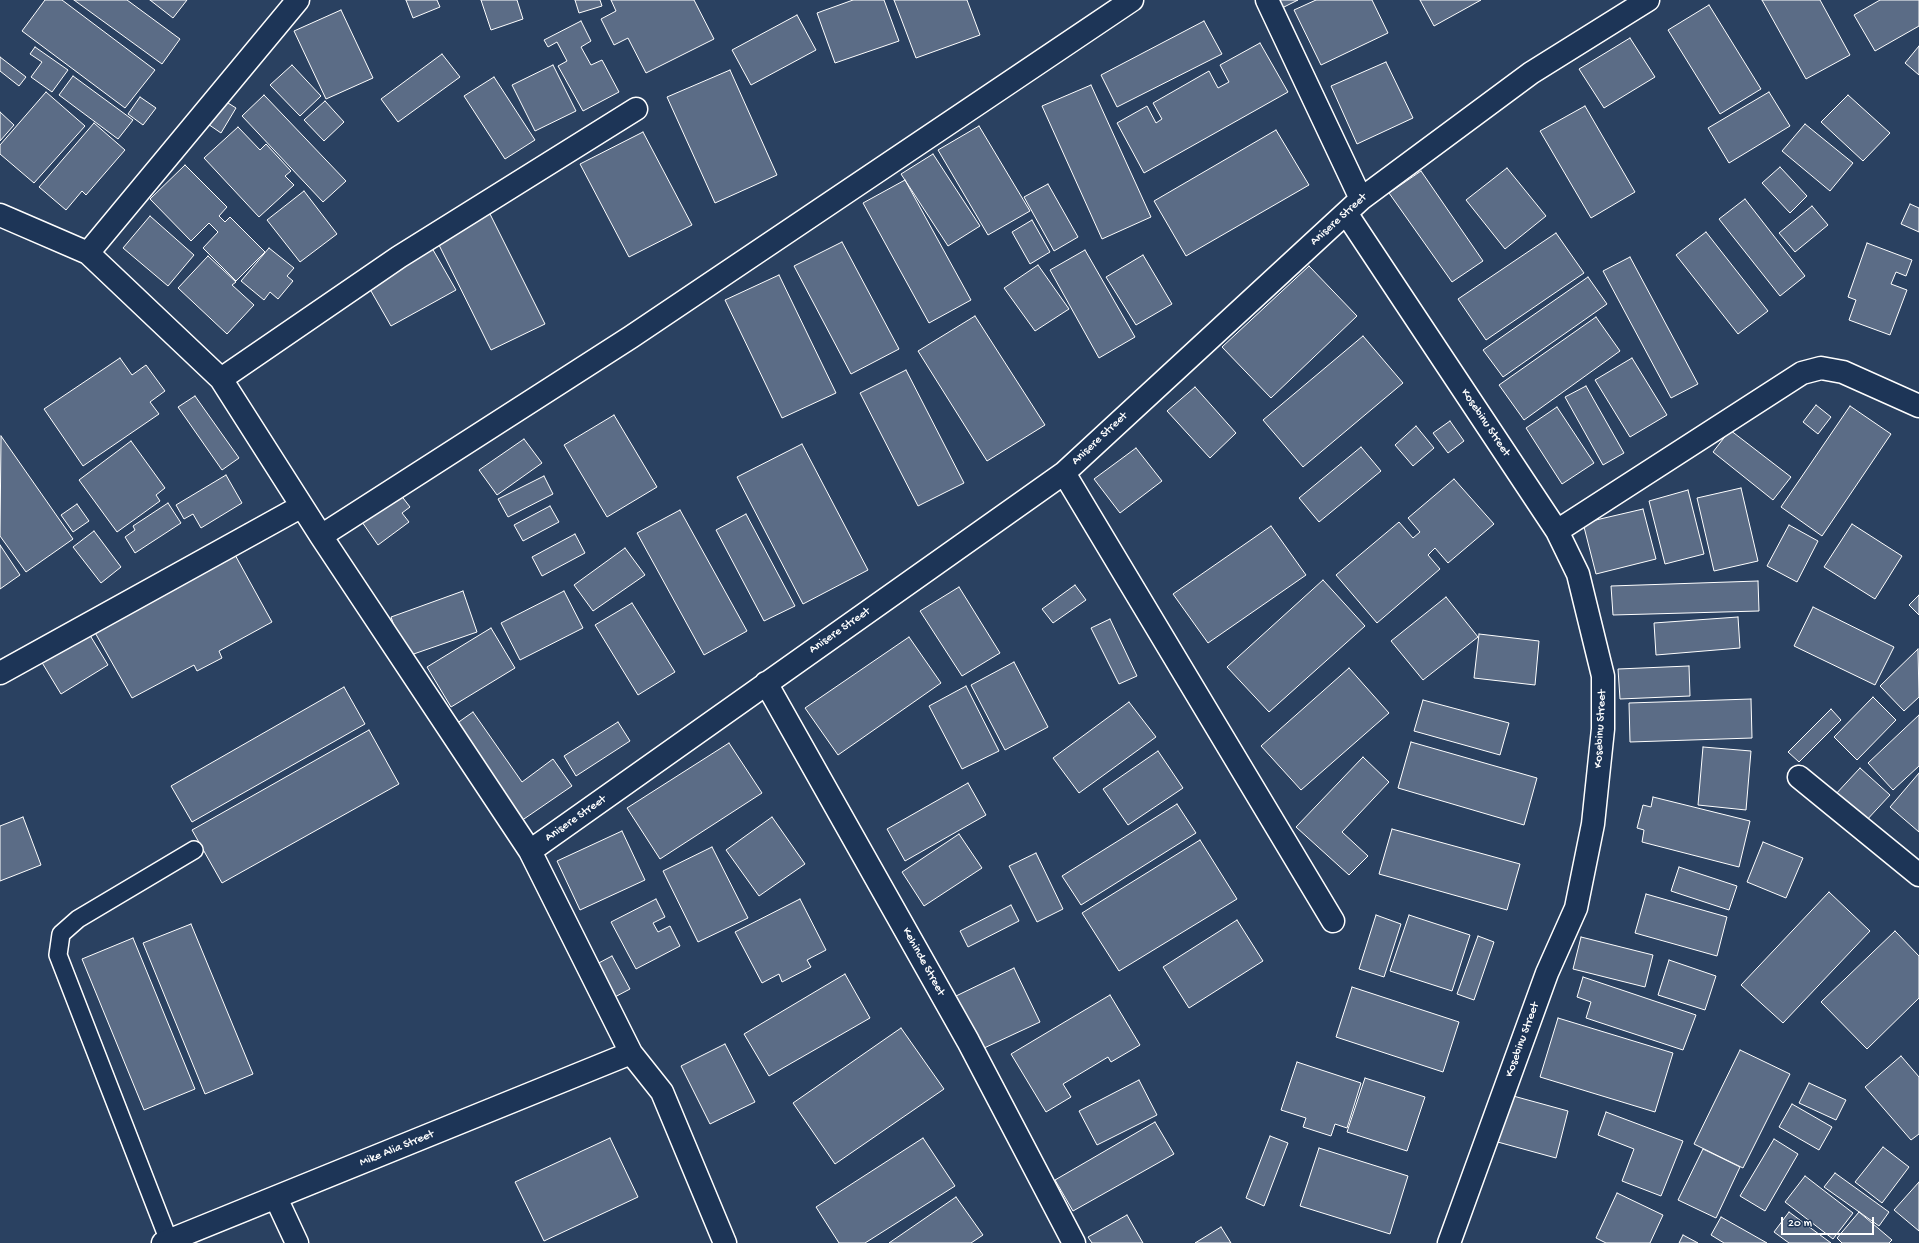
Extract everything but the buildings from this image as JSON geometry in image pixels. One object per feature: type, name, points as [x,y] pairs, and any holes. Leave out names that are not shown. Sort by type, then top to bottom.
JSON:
[{"type":"street","points":[[88,253],[298,0]]},
{"type":"street","points":[[321,536],[631,337],[1132,0]]},
{"type":"street","name":"Kosebinu Street","points":[[1267,0],[1354,206],[1557,531],[1578,574],[1603,676],[1603,729],[1593,824],[1576,908],[1547,972],[1449,1243]]},
{"type":"street","name":"Anisere Street","points":[[530,851],[1064,473],[1354,206],[1531,73],[1648,0]]},
{"type":"street","points":[[221,379],[399,257],[636,109]]},
{"type":"street","points":[[0,215],[88,253],[221,379],[321,536],[530,851],[631,1053],[662,1092],[725,1243]]},
{"type":"street","points":[[1557,531],[1802,373],[1821,368],[1843,372],[1919,406]]},
{"type":"street","points":[[1064,473],[1333,921]]},
{"type":"street","points":[[0,673],[302,506]]},
{"type":"street","name":"Kehinde Street","points":[[766,683],[968,1041],[1074,1243]]},
{"type":"street","points":[[1798,777],[1919,875]]},
{"type":"street","name":"Mike Alia Street","points":[[166,1242],[631,1053]]},
{"type":"street","points":[[276,1198],[297,1243]]},
{"type":"lane","points":[[166,1242],[58,955],[61,934],[78,919],[194,850]]}]
